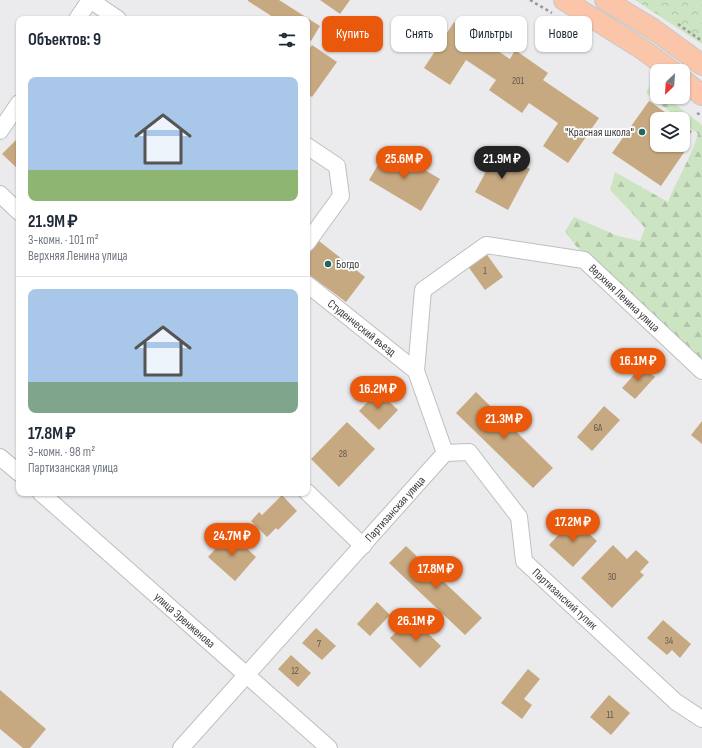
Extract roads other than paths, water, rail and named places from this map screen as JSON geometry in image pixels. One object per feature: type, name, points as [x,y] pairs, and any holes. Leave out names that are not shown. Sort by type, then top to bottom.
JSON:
[{"type":"main road","points":[[564,0],[642,49],[662,64]]},
{"type":"main road","points":[[605,0],[653,30],[702,65]]},
{"type":"main road","points":[[690,86],[702,95]]},
{"type":"street","points":[[78,16],[90,0],[114,16]]},
{"type":"street","points":[[0,131],[16,107]]},
{"type":"street","points":[[310,148],[337,166],[341,196],[310,239]]},
{"type":"street","points":[[0,194],[16,209]]},
{"type":"street","name":"Верхняя Ленина улица","points":[[416,372],[423,290],[486,244],[584,260],[702,371]]},
{"type":"street","name":"Студенческий въезд","points":[[310,286],[416,372]]},
{"type":"street","points":[[416,372],[445,453]]},
{"type":"street","name":"Партизанский тупик","points":[[445,453],[468,452],[519,517],[524,561],[676,702],[702,719]]},
{"type":"street","name":"Партизанская улица","points":[[181,748],[445,453]]},
{"type":"street","points":[[0,456],[16,470]]},
{"type":"street","points":[[310,495],[363,546]]},
{"type":"street","name":"улица Эренженова","points":[[44,496],[329,748]]},
{"type":"place","name":"\"Красная школа\"","points":[[642,132]]},
{"type":"place","name":"Богдо","points":[[328,264]]}]
